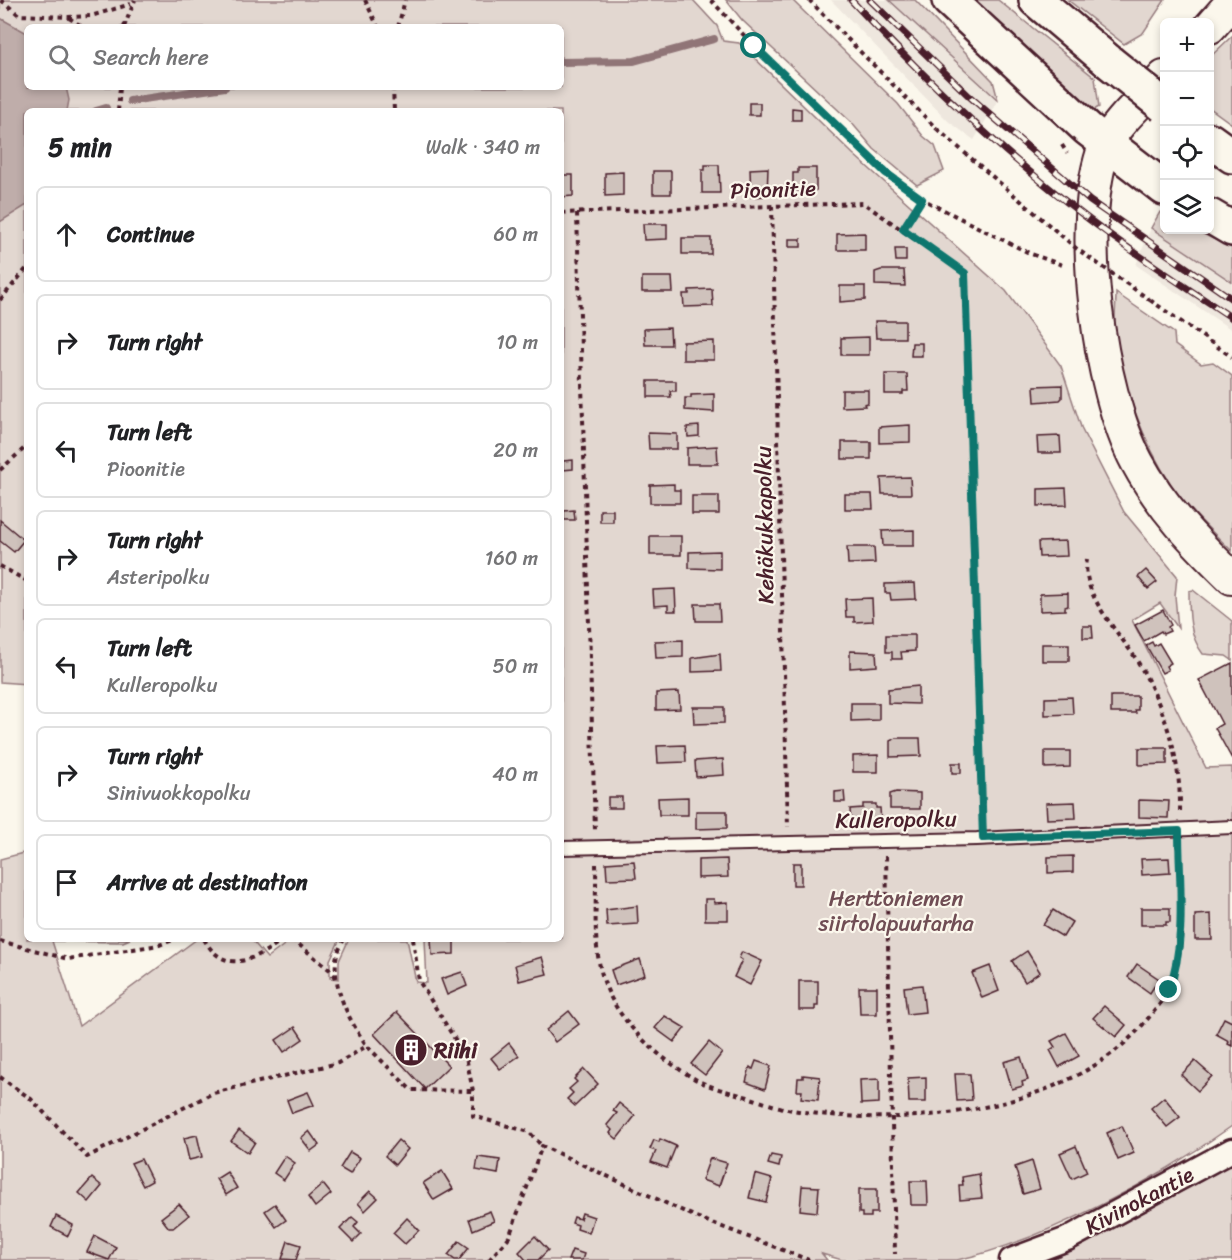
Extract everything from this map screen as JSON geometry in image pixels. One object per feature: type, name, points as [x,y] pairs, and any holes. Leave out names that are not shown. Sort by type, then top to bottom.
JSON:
[{"type":"highway","points":[[949,0],[1024,72],[1106,144],[1160,185]]},
{"type":"highway","points":[[1036,0],[1160,103]]},
{"type":"highway","points":[[1214,143],[1232,156]]},
{"type":"highway","points":[[1214,219],[1232,230]]},
{"type":"main road","points":[[1214,22],[1232,2]]},
{"type":"main road","points":[[1160,82],[1106,144],[1098,173],[1093,209],[1096,308],[1113,398],[1136,461],[1164,506],[1199,547],[1232,578]]},
{"type":"street","name":"Kivinokantie","points":[[1011,1260],[1067,1239],[1232,1150]]},
{"type":"lane","name":"Kulleropolku","points":[[564,848],[983,838],[1232,827]]},
{"type":"path","points":[[2,0],[19,15],[69,17],[91,16],[131,4]]},
{"type":"path","points":[[125,24],[131,4],[135,0]]},
{"type":"path","points":[[365,0],[377,24]]},
{"type":"path","points":[[399,24],[405,0]]},
{"type":"path","points":[[711,0],[754,46],[886,173],[922,199],[1031,254],[1074,269]]},
{"type":"path","points":[[809,0],[937,129],[1077,249],[1232,357]]},
{"type":"path","points":[[69,17],[79,24]]},
{"type":"path","points":[[118,108],[120,90]]},
{"type":"path","points":[[393,90],[394,108]]},
{"type":"path","points":[[903,229],[922,199]]},
{"type":"path","name":"Pioonitie","points":[[564,213],[863,203],[965,273],[983,838]]},
{"type":"path","name":"Kehäkukkapolku","points":[[772,206],[788,843]]},
{"type":"path","points":[[577,213],[597,950],[601,971],[610,996],[622,1015],[658,1054],[697,1080],[788,1109],[840,1116],[893,1117],[971,1109],[1041,1091],[1095,1065],[1134,1035],[1160,1004],[1177,968],[1180,793],[1170,732],[1134,654],[1092,595],[1086,559]]},
{"type":"path","points":[[0,300],[24,272]]},
{"type":"path","points":[[0,470],[24,449]]},
{"type":"path","points":[[0,566],[24,579]]},
{"type":"path","points":[[886,840],[895,1254]]},
{"type":"path","points":[[0,941],[68,959],[168,942]]},
{"type":"path","points":[[206,942],[209,948],[224,960],[239,961],[260,957],[279,942]]},
{"type":"path","points":[[296,942],[330,969],[356,1030],[367,1046],[411,1090],[473,1091]]},
{"type":"path","points":[[337,982],[336,960],[343,942]]},
{"type":"path","points":[[412,942],[419,981],[466,1057],[473,1091],[473,1116],[529,1132],[542,1146],[696,1217],[809,1260]]},
{"type":"path","points":[[0,1077],[31,1099],[87,1157],[213,1094],[338,1063],[367,1046]]},
{"type":"path","points":[[489,1260],[509,1238],[542,1146]]},
{"type":"shaded area","points":[[831,0],[889,0],[998,100],[974,140],[948,121]]},
{"type":"shaded area","points":[[0,18],[24,31],[24,90],[67,90],[69,100],[68,108],[24,108],[24,207],[0,222]]},
{"type":"shaded area","points":[[1151,228],[1232,282],[1232,330],[1136,265]]},
{"type":"green space","name":"Herttoniemen siirtolapuutarha","points":[[0,0],[693,0],[717,26],[723,41],[739,43],[853,154],[1006,291],[1061,366],[1082,430],[1124,512],[1177,576],[1175,596],[1178,628],[1160,603],[1132,620],[1206,768],[1232,767],[1232,1126],[1170,1166],[1100,1205],[1026,1238],[957,1260],[842,1260],[822,1254],[827,1260],[0,1260],[0,859],[24,853],[24,942],[52,942],[79,1026],[193,942],[254,942],[267,958],[288,942],[339,942],[330,960],[330,978],[339,979],[339,961],[348,942],[408,942],[416,982],[427,983],[425,942],[564,942],[564,108],[24,108],[24,684],[0,682]]},
{"type":"green space","points":[[726,0],[792,0],[898,104],[923,136],[935,146],[944,171],[917,185],[874,149],[850,121],[742,20]]},
{"type":"green space","points":[[889,0],[915,0],[993,81],[998,100]]},
{"type":"green space","points":[[965,0],[998,0],[1095,78],[1099,107],[1090,112]]},
{"type":"green space","points":[[1068,0],[1165,0],[1143,33],[1124,44]]},
{"type":"green space","points":[[1232,36],[1232,124],[1214,111],[1214,53]]},
{"type":"green space","points":[[1160,212],[1160,234],[1151,228]]},
{"type":"green space","points":[[1160,234],[1203,234],[1232,248],[1232,282]]},
{"type":"green space","points":[[1116,293],[1174,333],[1175,345],[1201,364],[1213,362],[1232,376],[1232,551],[1200,519],[1171,484],[1143,432],[1128,392],[1118,353],[1115,329]]},
{"type":"green space","points":[[1193,590],[1232,621],[1232,660],[1226,656],[1203,654],[1198,647],[1192,632],[1190,616],[1189,591]]},
{"type":"green space","points":[[1232,1164],[1232,1260],[1050,1260],[1085,1244]]},
{"type":"building","points":[[749,103],[760,103],[760,115],[749,115]]},
{"type":"building","points":[[792,108],[801,109],[801,120],[792,120]]},
{"type":"building","points":[[705,165],[719,165],[720,193],[702,193],[702,170],[705,170]]},
{"type":"building","points":[[768,168],[767,196],[751,197],[750,169]]},
{"type":"building","points":[[798,168],[816,168],[816,190],[793,191],[793,173],[798,173]]},
{"type":"building","points":[[653,171],[671,171],[671,194],[653,194]]},
{"type":"building","points":[[623,172],[623,195],[605,196],[605,173]]},
{"type":"building","points":[[564,175],[573,175],[573,196],[564,197]]},
{"type":"building","points":[[643,224],[667,224],[667,239],[644,240]]},
{"type":"building","points":[[865,233],[865,250],[837,250],[837,234]]},
{"type":"building","points":[[682,238],[711,238],[711,254],[682,254]]},
{"type":"building","points":[[789,239],[801,239],[801,247],[789,247]]},
{"type":"building","points":[[895,249],[906,249],[906,261],[896,261]]},
{"type":"building","points":[[904,270],[905,286],[875,285],[875,272]]},
{"type":"building","points":[[642,277],[672,277],[673,292],[642,292]]},
{"type":"building","points":[[840,286],[865,286],[865,300],[840,302]]},
{"type":"building","points":[[712,289],[713,306],[684,307],[683,294],[689,294],[689,290]]},
{"type":"building","points":[[875,321],[905,321],[905,338],[876,338]]},
{"type":"building","points":[[670,328],[671,345],[645,345],[644,329]]},
{"type":"building","points":[[869,337],[869,355],[841,355],[841,338]]},
{"type":"building","points":[[714,341],[714,360],[683,360],[683,342]]},
{"type":"building","points":[[912,343],[922,343],[922,356],[911,356]]},
{"type":"building","points":[[885,374],[907,374],[908,391],[903,391],[903,394],[885,394]]},
{"type":"building","points":[[648,381],[676,381],[676,391],[670,391],[671,397],[648,397]]},
{"type":"building","points":[[1062,385],[1060,400],[1035,402],[1034,386]]},
{"type":"building","points":[[842,390],[868,390],[868,403],[864,404],[865,406],[842,407]]},
{"type":"building","points":[[714,394],[714,412],[685,410],[685,398],[691,398],[691,395]]},
{"type":"building","points":[[910,425],[910,442],[879,443],[879,427]]},
{"type":"building","points":[[699,426],[699,436],[688,437],[687,427]]},
{"type":"building","points":[[648,433],[677,434],[677,449],[649,449]]},
{"type":"building","points":[[1060,436],[1061,453],[1038,453],[1037,437]]},
{"type":"building","points":[[842,442],[871,442],[871,459],[842,459]]},
{"type":"building","points":[[717,446],[718,464],[687,464],[687,448]]},
{"type":"building","points":[[573,460],[573,469],[564,470],[564,461]]},
{"type":"building","points":[[910,477],[911,494],[882,494],[881,478]]},
{"type":"building","points":[[674,484],[674,490],[680,490],[680,503],[650,503],[650,485]]},
{"type":"building","points":[[1066,488],[1067,505],[1038,506],[1038,489]]},
{"type":"building","points":[[845,494],[872,494],[873,509],[845,509]]},
{"type":"building","points":[[692,496],[719,496],[719,514],[692,514]]},
{"type":"building","points":[[574,510],[575,520],[564,520],[564,511]]},
{"type":"building","points":[[600,510],[613,510],[613,522],[600,522]]},
{"type":"building","points":[[0,520],[24,540],[14,552],[0,541]]},
{"type":"building","points":[[914,530],[914,546],[883,546],[882,531]]},
{"type":"building","points":[[650,536],[681,536],[681,555],[650,555]]},
{"type":"building","points":[[1066,541],[1067,556],[1039,557],[1038,542]]},
{"type":"building","points":[[847,547],[874,547],[875,563],[848,564]]},
{"type":"building","points":[[720,551],[720,569],[689,568],[689,552]]},
{"type":"building","points":[[1146,570],[1157,582],[1148,589],[1138,577]]},
{"type":"building","points":[[915,583],[916,599],[891,600],[890,593],[885,593],[885,584]]},
{"type":"building","points":[[675,589],[676,611],[668,611],[668,605],[654,606],[653,590]]},
{"type":"building","points":[[1068,593],[1068,606],[1065,610],[1040,611],[1040,594]]},
{"type":"building","points":[[872,598],[873,621],[854,622],[854,617],[846,617],[845,599]]},
{"type":"building","points":[[695,604],[719,604],[720,621],[696,621]]},
{"type":"building","points":[[1163,610],[1171,625],[1168,627],[1170,631],[1163,634],[1161,631],[1144,641],[1135,625]]},
{"type":"building","points":[[1083,626],[1092,626],[1093,638],[1083,638]]},
{"type":"building","points":[[886,635],[915,635],[915,651],[901,652],[902,659],[892,659],[892,652],[886,652]]},
{"type":"building","points":[[683,640],[683,657],[656,658],[655,641]]},
{"type":"building","points":[[1152,642],[1154,646],[1159,643],[1171,663],[1166,666],[1168,670],[1162,673],[1146,645]]},
{"type":"building","points":[[1042,644],[1069,644],[1069,661],[1042,661]]},
{"type":"building","points":[[850,651],[876,652],[877,666],[850,668]]},
{"type":"building","points":[[720,654],[721,671],[692,672],[692,658]]},
{"type":"building","points":[[1232,663],[1232,759],[1215,728],[1222,724],[1199,680]]},
{"type":"building","points":[[918,686],[918,704],[888,703],[888,689]]},
{"type":"building","points":[[679,692],[680,709],[656,710],[656,693]]},
{"type":"building","points":[[1111,696],[1138,696],[1138,710],[1135,710],[1136,713],[1111,713]]},
{"type":"building","points":[[1072,697],[1073,714],[1045,715],[1045,698]]},
{"type":"building","points":[[851,703],[879,703],[879,720],[851,721]]},
{"type":"building","points":[[693,707],[724,707],[724,723],[694,724]]},
{"type":"building","points":[[896,738],[920,738],[921,756],[890,757],[890,741]]},
{"type":"building","points":[[685,745],[686,762],[658,763],[657,746]]},
{"type":"building","points":[[1139,748],[1167,748],[1167,764],[1139,765]]},
{"type":"building","points":[[1045,751],[1070,751],[1070,767],[1045,768]]},
{"type":"building","points":[[878,755],[878,772],[853,772],[853,756]]},
{"type":"building","points":[[723,759],[724,775],[696,777],[695,761]]},
{"type":"building","points":[[952,763],[961,763],[961,773],[952,773]]},
{"type":"building","points":[[844,791],[845,802],[835,802],[835,792]]},
{"type":"building","points":[[920,793],[920,809],[890,809],[890,794]]},
{"type":"building","points":[[608,797],[622,797],[622,808],[608,808]]},
{"type":"building","points":[[688,797],[688,815],[659,815],[658,798]]},
{"type":"building","points":[[1139,800],[1169,801],[1168,818],[1139,817]]},
{"type":"building","points":[[1075,802],[1076,818],[1047,819],[1046,803]]},
{"type":"building","points":[[863,804],[876,804],[876,808],[880,808],[881,823],[851,824],[850,809],[863,808]]},
{"type":"building","points":[[696,811],[727,811],[727,828],[696,829]]},
{"type":"building","points":[[945,815],[955,816],[954,827],[944,827]]},
{"type":"building","points":[[1073,856],[1073,872],[1048,873],[1048,857]]},
{"type":"building","points":[[1169,858],[1170,873],[1142,875],[1141,859]]},
{"type":"building","points":[[727,859],[728,877],[698,878],[698,860]]},
{"type":"building","points":[[634,861],[636,878],[607,879],[606,863]]},
{"type":"building","points":[[793,863],[801,863],[801,885],[793,885]]},
{"type":"building","points":[[705,899],[714,899],[715,903],[728,902],[728,920],[705,920]]},
{"type":"building","points":[[637,906],[638,924],[607,926],[606,910]]},
{"type":"building","points":[[1141,908],[1170,908],[1170,922],[1166,922],[1166,925],[1141,925]]},
{"type":"building","points":[[1053,910],[1072,922],[1063,937],[1043,925]]},
{"type":"building","points":[[1211,914],[1212,940],[1195,940],[1195,915]]},
{"type":"building","points":[[431,942],[454,942],[454,954],[432,955]]},
{"type":"building","points":[[1027,951],[1040,972],[1025,982],[1012,961]]},
{"type":"building","points":[[742,952],[762,961],[750,985],[734,977],[742,960],[739,958]]},
{"type":"building","points":[[542,957],[547,974],[519,981],[515,965]]},
{"type":"building","points":[[640,959],[645,975],[616,985],[611,970]]},
{"type":"building","points":[[1137,964],[1159,979],[1150,993],[1128,977]]},
{"type":"building","points":[[990,966],[999,991],[982,998],[972,973]]},
{"type":"building","points":[[462,972],[467,986],[447,995],[441,979]]},
{"type":"building","points":[[799,981],[818,981],[818,1006],[815,1006],[815,1010],[799,1010]]},
{"type":"building","points":[[922,985],[925,1012],[907,1014],[904,987]]},
{"type":"building","points":[[859,987],[877,987],[877,1014],[860,1014]]},
{"type":"building","points":[[1104,1006],[1126,1025],[1116,1037],[1093,1018]]},
{"type":"building","points":[[569,1011],[579,1024],[555,1042],[546,1030]]},
{"type":"building","name":"Riihi","points":[[397,1012],[449,1066],[425,1089],[374,1034]]},
{"type":"building","points":[[665,1016],[685,1028],[674,1042],[655,1028]]},
{"type":"building","points":[[1224,1018],[1232,1022],[1232,1046],[1228,1044],[1229,1041],[1216,1034]]},
{"type":"building","points":[[295,1027],[303,1039],[284,1052],[276,1040]]},
{"type":"building","points":[[1066,1033],[1079,1056],[1059,1067],[1050,1050],[1055,1047],[1051,1041]]},
{"type":"building","points":[[709,1042],[722,1053],[705,1075],[691,1064]]},
{"type":"building","points":[[509,1043],[519,1056],[500,1069],[491,1058]]},
{"type":"building","points":[[1021,1057],[1028,1080],[1022,1082],[1023,1086],[1012,1089],[1004,1062]]},
{"type":"building","points":[[756,1061],[771,1066],[765,1089],[746,1082],[750,1067],[753,1069]]},
{"type":"building","points":[[1195,1061],[1212,1076],[1198,1091],[1181,1075]]},
{"type":"building","points":[[584,1069],[598,1084],[575,1106],[567,1099],[573,1093],[569,1089],[577,1082],[574,1079]]},
{"type":"building","points":[[955,1074],[970,1074],[972,1100],[957,1101]]},
{"type":"building","points":[[803,1075],[820,1077],[818,1100],[801,1098],[802,1091],[797,1091],[798,1078],[803,1078]]},
{"type":"building","points":[[926,1077],[926,1102],[909,1102],[908,1078]]},
{"type":"building","points":[[879,1079],[879,1103],[861,1104],[860,1080]]},
{"type":"building","points":[[308,1092],[314,1105],[292,1113],[287,1100]]},
{"type":"building","points":[[1164,1097],[1180,1117],[1167,1127],[1151,1108]]},
{"type":"building","points":[[619,1103],[635,1116],[617,1139],[610,1133],[612,1130],[607,1125],[617,1113],[613,1111]]},
{"type":"building","points":[[1122,1126],[1134,1153],[1118,1160],[1107,1133]]},
{"type":"building","points":[[239,1130],[255,1142],[248,1153],[231,1141]]},
{"type":"building","points":[[309,1131],[319,1145],[311,1151],[301,1138]]},
{"type":"building","points":[[197,1135],[202,1157],[189,1160],[184,1138]]},
{"type":"building","points":[[660,1139],[676,1146],[667,1168],[651,1162],[656,1151],[650,1149],[654,1140],[659,1142]]},
{"type":"building","points":[[398,1140],[408,1149],[395,1165],[385,1156]]},
{"type":"building","points":[[1076,1146],[1087,1172],[1072,1179],[1060,1153]]},
{"type":"building","points":[[350,1152],[360,1158],[350,1174],[340,1168]]},
{"type":"building","points":[[771,1155],[781,1157],[779,1167],[768,1164]]},
{"type":"building","points":[[285,1156],[295,1163],[284,1180],[274,1173]]},
{"type":"building","points":[[478,1157],[500,1160],[498,1174],[476,1170]]},
{"type":"building","points":[[710,1158],[727,1163],[719,1186],[702,1180]]},
{"type":"building","points":[[141,1159],[152,1181],[143,1186],[131,1163]]},
{"type":"building","points":[[1032,1161],[1040,1189],[1023,1194],[1015,1167]]},
{"type":"building","points":[[442,1171],[453,1189],[434,1200],[423,1183]]},
{"type":"building","points":[[227,1172],[237,1188],[226,1195],[216,1179]]},
{"type":"building","points":[[755,1174],[772,1179],[766,1202],[749,1198]]},
{"type":"building","points":[[979,1174],[982,1198],[960,1200],[959,1185],[963,1185],[962,1177]]},
{"type":"building","points":[[92,1178],[102,1186],[89,1202],[79,1193]]},
{"type":"building","points":[[910,1181],[927,1181],[928,1205],[911,1205]]},
{"type":"building","points":[[323,1184],[331,1194],[315,1207],[308,1197]]},
{"type":"building","points":[[802,1186],[819,1187],[817,1212],[800,1210]]},
{"type":"building","points":[[859,1189],[877,1189],[877,1213],[871,1213],[871,1217],[862,1217],[862,1213],[859,1213]]},
{"type":"building","points":[[370,1191],[378,1198],[365,1211],[358,1203]]},
{"type":"building","points":[[179,1204],[189,1215],[173,1228],[169,1228],[161,1218]]},
{"type":"building","points":[[275,1204],[286,1220],[276,1227],[265,1211]]},
{"type":"building","points":[[490,1211],[494,1221],[473,1230],[469,1219]]},
{"type":"building","points":[[582,1213],[594,1217],[589,1233],[577,1229],[578,1225],[572,1223],[574,1217],[580,1219]]},
{"type":"building","points":[[56,1216],[73,1225],[68,1236],[51,1227]]},
{"type":"building","points":[[352,1217],[358,1222],[354,1227],[361,1234],[353,1242],[340,1229]]},
{"type":"building","points":[[407,1218],[419,1230],[405,1244],[393,1233]]},
{"type":"building","points":[[95,1236],[116,1247],[109,1260],[87,1252]]},
{"type":"building","points":[[535,1236],[548,1250],[538,1260],[526,1260],[519,1252]]},
{"type":"building","points":[[288,1241],[301,1245],[296,1260],[282,1259]]},
{"type":"building","points":[[459,1241],[469,1248],[459,1260],[455,1260],[448,1255]]},
{"type":"building","points":[[572,1250],[584,1254],[582,1260],[568,1260]]},
{"type":"waterway","points":[[564,62],[634,61],[714,39]]},
{"type":"waterway","points":[[130,101],[205,90]]},
{"type":"railway","points":[[851,0],[962,112],[1051,190],[1119,241],[1232,318]]},
{"type":"railway","points":[[870,0],[969,96],[1090,201],[1232,299]]},
{"type":"place","name":"Riihi","points":[[411,1050]]},
{"type":"route","points":[[754,46],[886,173],[922,199],[903,229],[965,273],[968,305],[983,838],[1179,831],[1179,945],[1177,968],[1169,990]]}]
